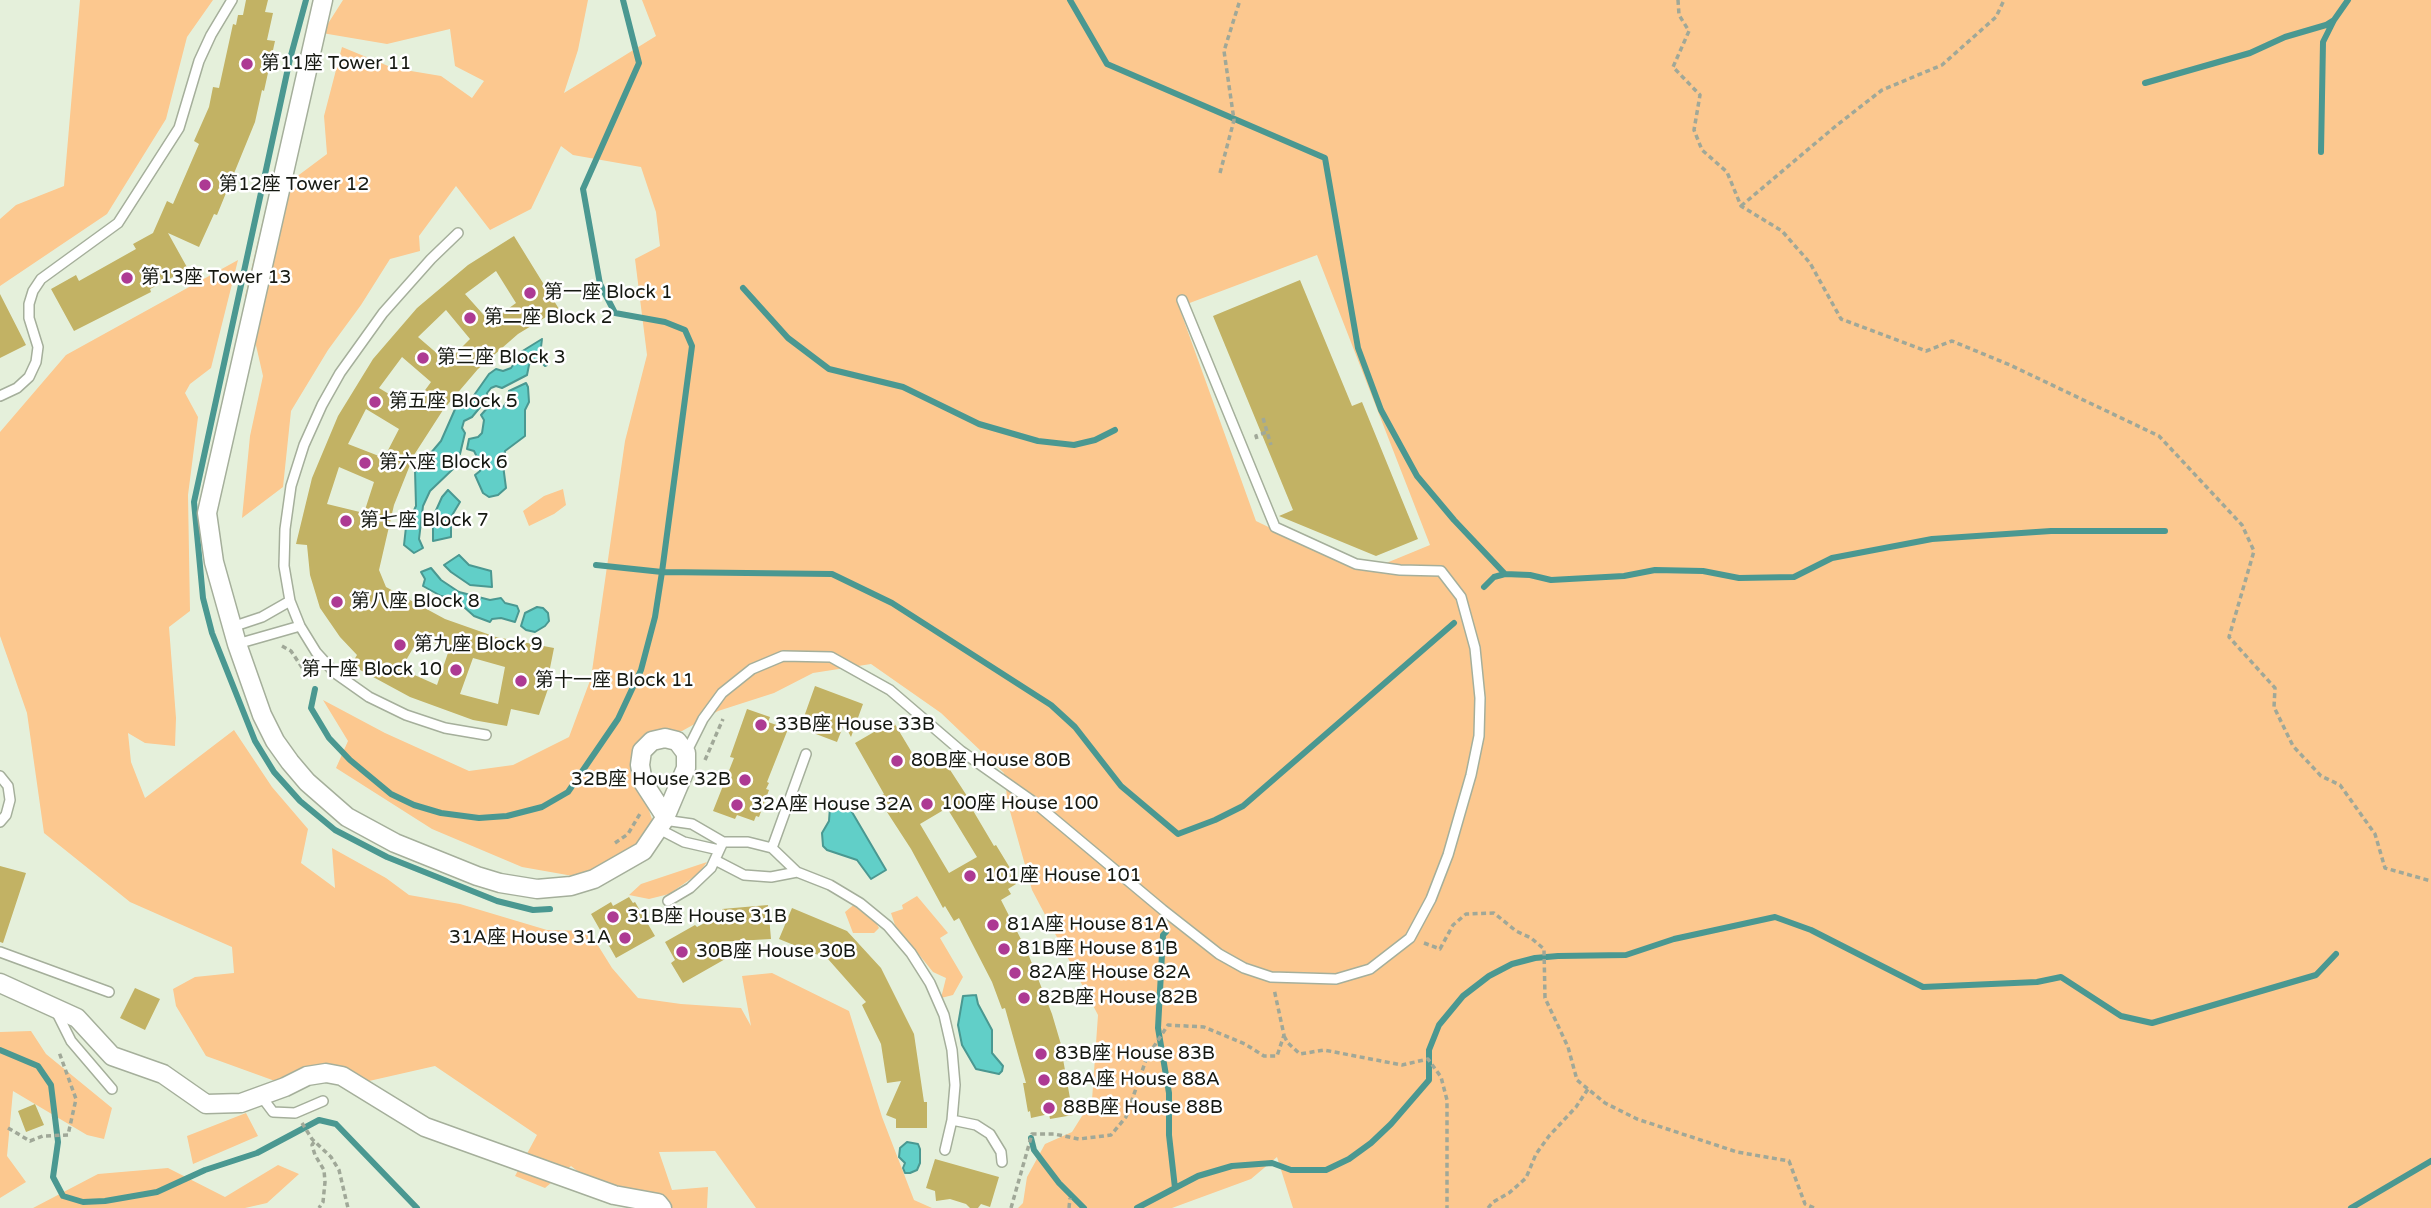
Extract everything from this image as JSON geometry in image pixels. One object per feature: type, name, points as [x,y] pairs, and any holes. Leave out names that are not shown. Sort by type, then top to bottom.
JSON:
[{"type":"street","points":[[324,0],[207,513],[214,562],[237,644],[262,715],[275,741],[290,762],[327,802],[347,817],[395,843],[500,883],[551,889],[583,883],[643,850],[663,822],[686,768],[686,754],[677,741],[665,738],[652,741],[642,751],[640,765],[643,782],[663,822]]},
{"type":"street","points":[[0,983],[77,1018],[112,1056],[163,1074],[206,1104],[241,1103],[307,1076],[326,1073],[342,1076],[425,1127],[614,1195],[658,1203],[662,1208]]},
{"type":"lane","points":[[0,396],[17,388],[29,377],[36,362],[38,347],[29,318],[33,291],[41,279],[118,223],[179,128],[199,61],[232,0]]},
{"type":"lane","points":[[458,233],[431,258],[383,313],[340,373],[322,405],[304,445],[291,486],[285,529],[284,566],[290,601],[300,626],[316,652],[335,673],[369,697],[419,720],[445,728],[486,735]]},
{"type":"lane","points":[[686,754],[703,719],[722,693],[752,668],[783,656],[831,657],[890,690],[961,751],[1035,803],[1219,954],[1244,968],[1271,977],[1336,979],[1370,969],[1410,938],[1431,899],[1448,855],[1479,736],[1480,698],[1475,648],[1461,597],[1441,571],[1401,570],[1356,564],[1275,527],[1182,300]]},
{"type":"lane","points":[[232,627],[262,617],[290,601]]},
{"type":"lane","points":[[237,644],[300,626]]},
{"type":"lane","points":[[772,848],[806,754]]},
{"type":"lane","points":[[0,776],[8,786],[10,800],[6,815],[0,822]]},
{"type":"lane","points":[[663,822],[692,824],[721,846]]},
{"type":"lane","points":[[663,822],[684,842],[721,846],[748,842],[772,848],[797,872],[830,885],[860,903],[888,926],[911,953],[930,983],[952,1050],[955,1085],[952,1120],[945,1150]]},
{"type":"lane","points":[[668,901],[690,888],[711,868],[721,846]]},
{"type":"lane","points":[[715,860],[744,875],[771,877],[797,872]]},
{"type":"lane","points":[[0,952],[109,992]]},
{"type":"lane","points":[[54,1007],[71,1041],[112,1089]]},
{"type":"lane","points":[[261,1096],[274,1112],[295,1113],[323,1101]]},
{"type":"lane","points":[[952,1120],[976,1125],[990,1134],[1001,1152],[1002,1162]]},
{"type":"path","points":[[1220,173],[1234,120],[1224,51],[1240,0]]},
{"type":"path","points":[[1678,0],[1679,15],[1689,31],[1673,66],[1700,95],[1694,130],[1702,150],[1727,172],[1741,206],[1782,231],[1810,263],[1841,319],[1926,351],[1952,341],[2010,365],[2159,436],[2242,525],[2254,551],[2229,637],[2275,688],[2274,707],[2293,746],[2321,776],[2340,785],[2375,834],[2385,868],[2431,881]]},
{"type":"path","points":[[1741,206],[1882,90],[1942,65],[1996,17],[2004,0]]},
{"type":"path","points":[[1263,418],[1271,445]]},
{"type":"path","points":[[1257,440],[1256,436],[1266,432]]},
{"type":"path","points":[[272,648],[280,645],[291,651],[307,675]]},
{"type":"path","points":[[703,766],[725,714]]},
{"type":"path","points":[[703,719],[719,726]]},
{"type":"path","points":[[607,848],[628,834],[642,811],[640,804]]},
{"type":"path","points":[[1432,946],[1440,949],[1453,925],[1466,914],[1494,913],[1516,931],[1531,937],[1544,949],[1545,998],[1568,1047],[1577,1080],[1605,1103],[1671,1132],[1737,1152],[1789,1161],[1805,1204],[1814,1208]]},
{"type":"path","points":[[1271,977],[1284,1035],[1300,1054],[1324,1050],[1402,1065],[1428,1059],[1441,1077],[1447,1100],[1447,1208]]},
{"type":"path","points":[[1267,989],[1285,992]]},
{"type":"path","points":[[1011,1208],[1031,1134],[1054,1134],[1079,1139],[1111,1135],[1126,1117],[1147,1057],[1168,1025],[1204,1027],[1245,1044],[1264,1056],[1277,1056],[1284,1035]]},
{"type":"path","points":[[8,1128],[30,1141],[43,1136],[68,1135],[76,1099],[56,1044]]},
{"type":"path","points":[[1488,1208],[1526,1178],[1536,1154],[1588,1089]]},
{"type":"path","points":[[318,1208],[323,1202],[325,1182],[324,1170],[314,1155],[313,1140],[331,1157],[339,1170],[348,1208]]},
{"type":"path","points":[[1069,1208],[1070,1198]]},
{"type":"shaded area","points":[[80,0],[213,0],[187,37],[166,119],[107,214],[0,286],[0,219],[16,205],[64,186]]},
{"type":"shaded area","points":[[343,0],[588,0],[578,50],[564,93],[656,36],[642,0],[2431,0],[2431,1208],[1293,1208],[1277,1157],[1251,1179],[1172,1208],[1018,1208],[1023,1203],[1027,1177],[1045,1144],[1072,1132],[1092,1100],[1098,1015],[1032,890],[1008,804],[1004,773],[941,713],[871,664],[813,673],[774,693],[718,711],[682,731],[651,732],[637,776],[653,822],[632,849],[593,870],[573,876],[522,867],[432,829],[336,768],[348,741],[323,700],[385,733],[469,771],[513,765],[569,737],[591,678],[625,441],[647,355],[635,259],[660,246],[656,212],[641,167],[573,155],[561,146],[531,209],[490,230],[456,186],[419,236],[420,251],[390,259],[328,350],[291,411],[283,487],[242,518],[250,436],[263,376],[245,297],[268,198],[327,154],[324,116],[342,47],[393,68],[441,76],[472,98],[484,81],[455,66],[450,29],[387,44],[322,33]],"holes":[[[1317,255],[1430,545],[1379,566],[1289,537],[1256,521],[1179,307]]]},
{"type":"shaded area","points":[[238,260],[211,368],[190,384],[185,393],[198,417],[188,495],[190,611],[169,627],[176,718],[175,746],[145,743],[128,733],[131,762],[145,798],[234,730],[272,787],[308,829],[301,863],[335,888],[332,848],[386,878],[409,895],[460,904],[547,930],[589,931],[612,968],[638,998],[741,1008],[751,1026],[742,976],[772,973],[849,1011],[882,1117],[914,1200],[932,1208],[756,1208],[715,1151],[659,1152],[672,1190],[708,1187],[707,1208],[631,1208],[618,1203],[571,1166],[545,1188],[515,1176],[537,1135],[435,1066],[369,1081],[275,1081],[206,1056],[176,1006],[173,989],[195,977],[234,973],[232,947],[130,902],[44,833],[27,713],[0,636],[0,432],[66,355]]},
{"type":"shaded area","points":[[563,489],[566,505],[529,526],[523,511],[544,496]]},
{"type":"shaded area","points":[[707,862],[698,874],[669,894],[649,899],[629,895],[641,884]]},
{"type":"shaded area","points":[[917,896],[948,933],[940,938],[963,977],[953,995],[941,998],[946,978],[933,972],[895,925],[891,913],[903,909],[902,905]]},
{"type":"shaded area","points":[[857,902],[868,908],[879,928],[874,933],[853,933],[845,912]]},
{"type":"shaded area","points":[[31,1031],[46,1054],[112,1108],[104,1139],[87,1135],[13,1091],[7,1156],[26,1182],[0,1198],[0,1032]]},
{"type":"shaded area","points":[[246,1113],[258,1136],[193,1164],[187,1136]]},
{"type":"shaded area","points":[[278,1165],[299,1174],[267,1203],[245,1208],[33,1208],[98,1174],[168,1168],[225,1197]]},
{"type":"water","points":[[542,339],[541,347],[547,365],[539,360],[532,361],[527,375],[502,388],[491,388],[487,399],[472,417],[464,421],[462,428],[465,433],[460,454],[453,462],[453,469],[430,491],[423,506],[419,539],[423,548],[414,553],[404,545],[406,527],[416,506],[415,470],[422,470],[430,462],[430,454],[441,441],[456,407],[470,401],[489,374],[496,369],[503,371],[511,368],[516,361],[516,355]]},
{"type":"water","points":[[526,383],[529,402],[525,410],[525,436],[505,451],[503,465],[506,488],[498,495],[489,497],[483,493],[475,475],[480,471],[480,463],[474,451],[467,449],[469,439],[482,433],[484,420],[481,415],[489,406],[503,407],[509,391]]},
{"type":"water","points":[[448,490],[460,502],[451,517],[451,537],[433,541],[433,517]]},
{"type":"water","points":[[459,555],[469,565],[491,571],[492,587],[470,585],[444,565]]},
{"type":"water","points":[[431,568],[441,580],[459,592],[490,600],[501,598],[505,603],[517,606],[519,611],[515,622],[501,618],[492,619],[490,622],[474,616],[454,598],[441,596],[423,586],[425,579],[421,572]]},
{"type":"water","points":[[537,607],[548,613],[549,621],[535,632],[526,630],[521,626],[525,613]]},
{"type":"water","points":[[840,801],[849,807],[886,870],[871,879],[857,860],[827,850],[823,846],[822,833],[829,821],[830,807]]},
{"type":"water","points":[[976,995],[992,1030],[992,1053],[1003,1066],[999,1074],[976,1069],[962,1045],[958,1025],[963,996]]},
{"type":"water","points":[[907,1142],[918,1144],[920,1149],[920,1163],[917,1170],[910,1173],[905,1173],[905,1163],[899,1157],[900,1148]]},
{"type":"building","points":[[246,0],[268,0],[265,12],[273,13],[267,40],[275,41],[255,122],[217,215],[214,214],[199,247],[168,233],[188,269],[150,289],[151,292],[74,331],[51,289],[76,275],[79,281],[136,249],[133,244],[153,233],[167,201],[173,204],[199,144],[194,141],[209,107],[213,87],[219,88],[233,24],[236,25],[238,15],[243,15]]},
{"type":"building","points":[[514,236],[559,309],[518,334],[478,369],[443,410],[414,455],[394,505],[379,570],[386,587],[445,619],[496,637],[554,648],[547,683],[550,683],[539,715],[511,709],[507,726],[473,720],[410,697],[351,665],[357,655],[340,637],[320,608],[310,575],[307,545],[296,544],[312,478],[338,416],[373,359],[417,308],[468,265]],"holes":[[[496,271],[516,303],[490,322],[465,294]],[[446,310],[470,339],[447,362],[418,337]],[[402,357],[431,382],[412,408],[379,388]],[[366,409],[399,429],[384,458],[348,444]],[[339,467],[374,482],[364,513],[327,504]],[[420,636],[449,650],[437,685],[401,669]],[[473,658],[505,667],[498,704],[460,694]]]},
{"type":"building","points":[[1300,280],[1352,406],[1362,402],[1418,539],[1376,556],[1279,516],[1293,510],[1213,316]]},
{"type":"building","points":[[0,294],[26,345],[0,358]]},
{"type":"building","points":[[815,686],[863,704],[851,737],[844,724],[837,742],[800,728]]},
{"type":"building","points":[[747,709],[770,717],[768,722],[788,729],[767,782],[769,783],[766,789],[769,790],[759,817],[756,816],[754,821],[737,815],[735,819],[713,811],[734,758],[730,757]]},
{"type":"building","points":[[893,721],[920,766],[931,760],[934,764],[943,759],[994,846],[996,845],[1010,868],[1008,870],[1016,884],[1008,889],[1011,894],[1001,900],[1027,951],[1052,1014],[1065,1058],[1063,1059],[1073,1115],[1050,1119],[1049,1114],[1031,1118],[1023,1083],[1026,1083],[1005,1008],[1002,1009],[992,982],[959,918],[954,921],[945,906],[943,908],[887,812],[880,796],[884,794],[855,743]],"holes":[[[947,808],[977,857],[949,873],[920,824]]]},
{"type":"building","points":[[0,866],[26,873],[3,943],[0,942]]},
{"type":"building","points":[[629,897],[635,902],[655,936],[616,958],[591,914],[611,902],[613,906]]},
{"type":"building","points":[[768,905],[771,939],[718,942],[727,958],[683,983],[671,963],[675,960],[665,942],[722,914],[722,909]]},
{"type":"building","points":[[792,908],[847,931],[881,968],[914,1034],[924,1102],[927,1102],[927,1128],[896,1128],[896,1119],[886,1115],[901,1081],[887,1083],[881,1044],[862,1005],[866,1002],[828,959],[779,939]]},
{"type":"building","points":[[135,988],[160,999],[145,1030],[120,1018]]},
{"type":"building","points":[[35,1104],[44,1125],[26,1132],[18,1111]]},
{"type":"building","points":[[935,1159],[999,1177],[990,1207],[981,1204],[978,1208],[970,1208],[950,1199],[936,1201],[935,1191],[926,1188]]},
{"type":"waterway","points":[[306,0],[290,59],[194,502],[203,598],[212,633],[255,741],[274,772],[300,801],[335,830],[387,857],[497,901],[533,910],[550,909]]},
{"type":"waterway","points":[[623,0],[639,63],[583,189],[600,284],[615,313],[665,322],[685,330],[692,346],[662,572],[832,574],[892,603],[1051,705],[1075,727],[1121,786],[1178,834],[1243,806],[1454,623]]},
{"type":"waterway","points":[[1070,0],[1107,64],[1325,158],[1358,348],[1381,410],[1417,476],[1505,574],[1530,575],[1551,580],[1624,576],[1655,570],[1703,571],[1739,578],[1794,577],[1832,558],[1932,539],[2051,531],[2165,531]]},
{"type":"waterway","points":[[2321,152],[2323,42],[2348,0]]},
{"type":"waterway","points":[[2145,83],[2250,53],[2334,20]]},
{"type":"waterway","points":[[743,288],[788,338],[829,369],[903,387],[979,424],[1038,441],[1074,445],[1095,440],[1115,430]]},
{"type":"waterway","points":[[315,689],[311,708],[329,738],[350,760],[391,794],[414,805],[441,813],[479,818],[507,816],[542,807],[568,792],[618,719],[641,670],[655,617],[662,572],[596,565]]},
{"type":"waterway","points":[[1484,587],[1494,577],[1505,574]]},
{"type":"waterway","points":[[1137,1208],[1198,1176],[1232,1166],[1272,1163],[1291,1170],[1326,1170],[1349,1159],[1391,1124],[1429,1080],[1429,1050],[1439,1025],[1463,996],[1489,976],[1512,964],[1535,958],[1626,955],[1674,939],[1775,917],[1811,930],[1923,987],[2037,982],[2061,977],[2121,1016],[2152,1023],[2316,975],[2336,954]]},
{"type":"waterway","points":[[1166,932],[1163,935],[1158,1028],[1169,1093],[1169,1135],[1175,1188]]},
{"type":"waterway","points":[[0,1050],[38,1066],[51,1085],[58,1142],[53,1177],[63,1196],[83,1202],[157,1192],[205,1170],[257,1153],[319,1120],[336,1124],[417,1208]]},
{"type":"waterway","points":[[1031,1138],[1034,1150],[1043,1162],[1084,1208]]},
{"type":"waterway","points":[[2351,1208],[2431,1161]]},
{"type":"place","name":"第11座 Tower 11","points":[[247,64]]},
{"type":"place","name":"第12座 Tower 12","points":[[205,185]]},
{"type":"place","name":"第13座 Tower 13","points":[[127,278]]},
{"type":"place","name":"第一座 Block 1","points":[[530,293]]},
{"type":"place","name":"第二座 Block 2","points":[[470,318]]},
{"type":"place","name":"第三座 Block 3","points":[[423,358]]},
{"type":"place","name":"第五座 Block 5","points":[[375,402]]},
{"type":"place","name":"第六座 Block 6","points":[[365,463]]},
{"type":"place","name":"第七座 Block 7","points":[[346,521]]},
{"type":"place","name":"第八座 Block 8","points":[[337,602]]},
{"type":"place","name":"第九座 Block 9","points":[[400,645]]},
{"type":"place","name":"第十座 Block 10","points":[[456,670]]},
{"type":"place","name":"第十一座 Block 11","points":[[521,681]]},
{"type":"place","name":"33B座 House 33B","points":[[761,725]]},
{"type":"place","name":"80B座 House 80B","points":[[897,761]]},
{"type":"place","name":"32B座 House 32B","points":[[745,780]]},
{"type":"place","name":"100座 House 100","points":[[927,804]]},
{"type":"place","name":"32A座 House 32A","points":[[737,805]]},
{"type":"place","name":"101座 House 101","points":[[970,876]]},
{"type":"place","name":"31B座 House 31B","points":[[613,917]]},
{"type":"place","name":"81A座 House 81A","points":[[993,925]]},
{"type":"place","name":"31A座 House 31A","points":[[625,938]]},
{"type":"place","name":"81B座 House 81B","points":[[1004,949]]},
{"type":"place","name":"30B座 House 30B","points":[[682,952]]},
{"type":"place","name":"82A座 House 82A","points":[[1015,973]]},
{"type":"place","name":"82B座 House 82B","points":[[1024,998]]},
{"type":"place","name":"83B座 House 83B","points":[[1041,1054]]},
{"type":"place","name":"88A座 House 88A","points":[[1044,1080]]},
{"type":"place","name":"88B座 House 88B","points":[[1049,1108]]}]
